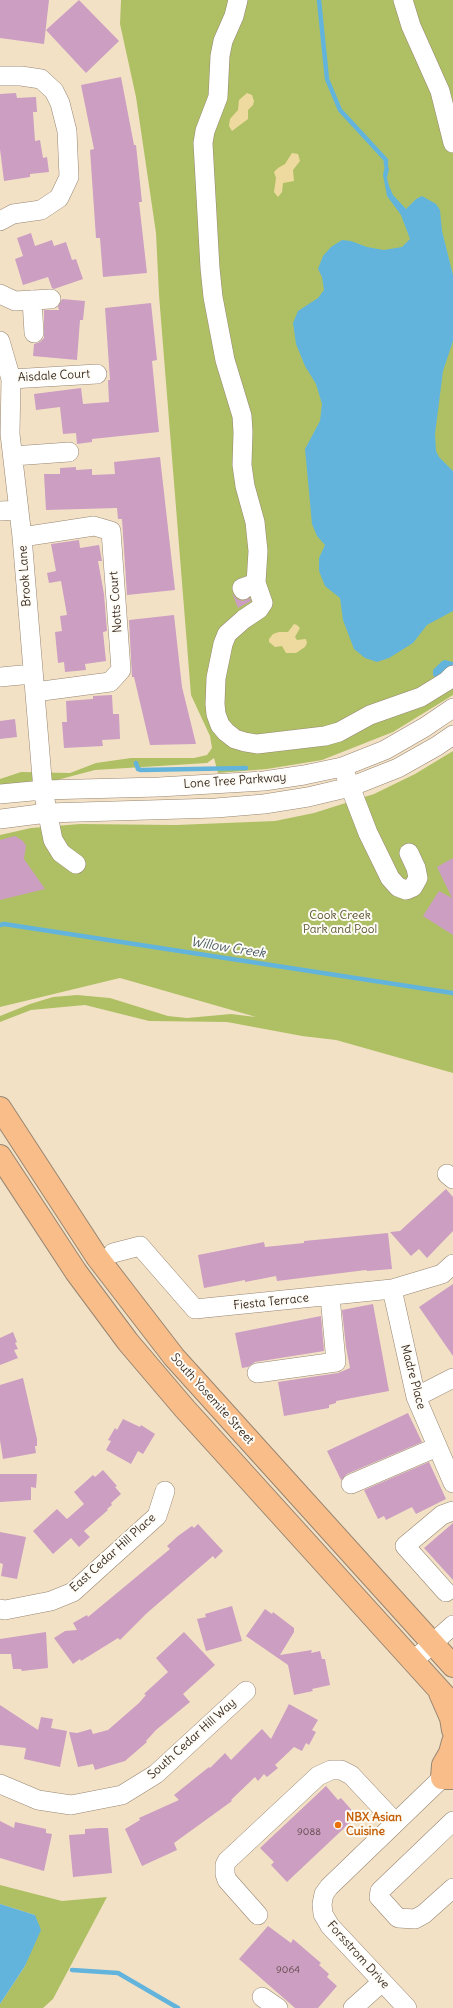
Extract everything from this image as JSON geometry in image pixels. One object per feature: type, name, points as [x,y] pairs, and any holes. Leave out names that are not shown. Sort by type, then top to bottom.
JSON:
[{"type":"main road","name":"South Yosemite Street","points":[[0,1108],[97,1257],[170,1351],[453,1666]]},
{"type":"main road","points":[[0,1156],[76,1272],[128,1342],[185,1409],[412,1662],[446,1697],[453,1730]]},
{"type":"main road","points":[[448,1778],[443,1765],[450,1753],[453,1742]]},
{"type":"street","points":[[238,0],[234,16],[223,41],[220,56],[218,97],[205,131],[203,143],[210,275],[225,360],[242,416],[242,465],[245,486],[256,522],[258,537],[249,586],[262,602],[259,609],[244,619],[227,634],[220,652],[216,678],[216,714],[226,732],[234,739],[257,744],[339,732],[370,715],[421,696],[447,681],[453,674]]},
{"type":"street","points":[[403,0],[411,26],[440,91],[453,143]]},
{"type":"street","points":[[0,76],[21,76],[41,79],[54,91],[60,103],[67,131],[69,177],[59,198],[41,210],[13,214],[0,221]]},
{"type":"street","points":[[0,294],[15,301],[51,299]]},
{"type":"street","points":[[32,300],[34,333]]},
{"type":"street","name":"Brook Lane","points":[[0,340],[11,379],[10,434],[13,456],[9,511],[22,537],[43,790],[52,840],[61,853],[76,864]]},
{"type":"street","name":"Aisdale Court","points":[[11,379],[97,374]]},
{"type":"street","points":[[13,456],[69,452]]},
{"type":"street","name":"Notts Court","points":[[22,537],[94,526],[111,531],[121,670],[110,682],[34,683]]},
{"type":"street","points":[[0,677],[34,683]]},
{"type":"street","name":"Lone Tree Parkway","points":[[0,794],[43,790],[159,787],[264,781],[304,775],[342,767],[385,750],[425,728],[453,708]]},
{"type":"street","name":"Lone Tree Parkway","points":[[0,819],[47,813],[216,808],[264,804],[308,797],[350,787],[398,768],[437,746],[453,735]]},
{"type":"street","points":[[342,767],[368,833],[390,878],[398,887],[406,890],[413,887],[418,878],[416,868],[409,853]]},
{"type":"street","name":"Fiesta Terrace","points":[[113,1253],[140,1246],[195,1309],[392,1289],[442,1274],[453,1264]]},
{"type":"street","name":"Madre Place","points":[[392,1289],[416,1397],[453,1483]]},
{"type":"street","points":[[257,1373],[336,1362],[330,1296]]},
{"type":"street","points":[[416,1397],[453,1378]]},
{"type":"street","points":[[351,1484],[437,1447]]},
{"type":"street","name":"East Cedar Hill Place","points":[[0,1609],[5,1610],[51,1601],[73,1592],[157,1516],[165,1491]]},
{"type":"street","points":[[446,1592],[405,1546],[442,1515],[453,1511]]},
{"type":"street","points":[[412,1662],[453,1625]]},
{"type":"street","name":"South Cedar Hill Way","points":[[0,1784],[38,1800],[71,1805],[122,1795],[156,1774],[246,1691]]},
{"type":"street","points":[[258,1915],[227,1880],[225,1874],[226,1865],[228,1861],[318,1776],[331,1770],[341,1770],[351,1775],[394,1822]]},
{"type":"street","name":"Forsstrom Drive","points":[[406,2008],[330,1926],[323,1914],[322,1904],[324,1894],[329,1887],[394,1822],[448,1778]]},
{"type":"street","points":[[453,1821],[380,1891],[378,1897],[398,1918],[415,1919],[424,1914],[453,1888]]},
{"type":"street","points":[[353,2008],[382,1982]]},
{"type":"street","points":[[262,1997],[278,2008]]},
{"type":"green space","points":[[121,0],[453,0],[453,695],[393,732],[322,760],[267,769],[218,773],[214,758],[207,763],[95,770],[57,780],[18,783],[0,787],[0,779],[21,772],[70,773],[96,763],[131,758],[194,758],[207,755],[212,748],[210,736],[191,695],[159,295],[156,233],[136,97],[120,24]]},
{"type":"green space","name":"Cook Creek Park and Pool","points":[[453,751],[453,1073],[336,1040],[302,1036],[227,1022],[149,1021],[85,1005],[31,1010],[0,1022],[0,1016],[30,1004],[53,997],[77,995],[110,998],[168,1016],[187,1018],[231,1014],[256,1017],[120,978],[0,1007],[0,835],[31,828],[80,824],[176,825],[275,821],[314,813],[374,794],[415,774]]},
{"type":"green space","points":[[0,1885],[62,1901],[107,1897],[53,1999],[43,2008],[0,2008],[0,2004],[25,1966],[29,1953],[35,1915],[0,1904]]},
{"type":"sand","points":[[247,93],[252,95],[254,101],[253,105],[248,110],[248,119],[232,131],[229,126],[230,119],[238,110],[239,100]]},
{"type":"sand","points":[[292,153],[298,154],[300,161],[293,170],[294,181],[283,183],[282,192],[278,197],[274,192],[276,178],[274,172],[285,164]]},
{"type":"sand","points":[[294,624],[300,628],[295,637],[297,640],[306,639],[307,643],[305,647],[296,653],[286,653],[282,646],[275,647],[269,642],[269,639],[273,634],[288,632]]},
{"type":"water","points":[[386,160],[389,169],[387,178],[389,186],[393,195],[406,209],[416,199],[422,196],[436,204],[440,210],[442,231],[453,275],[453,341],[443,371],[435,434],[436,451],[439,457],[453,471],[453,611],[427,625],[413,643],[389,658],[377,662],[365,658],[354,649],[343,620],[340,598],[325,586],[319,571],[319,558],[325,545],[317,536],[312,524],[305,449],[320,421],[322,404],[316,384],[305,366],[296,344],[293,323],[298,311],[318,298],[324,290],[322,277],[318,269],[323,256],[331,247],[342,240],[384,250],[402,247],[410,239],[401,215],[387,196],[383,175]]},
{"type":"water","points":[[445,660],[453,662],[453,670],[437,680],[433,675],[433,670]]},
{"type":"water","points":[[0,1904],[35,1915],[41,1930],[25,1966],[0,2004]]},
{"type":"building","points":[[0,0],[49,0],[44,44],[0,38]]},
{"type":"building","points":[[79,0],[119,41],[86,73],[46,30]]},
{"type":"building","points":[[121,77],[134,145],[136,145],[142,202],[139,202],[147,273],[103,277],[100,238],[96,238],[90,150],[94,149],[81,85]]},
{"type":"building","points":[[16,93],[17,98],[36,97],[37,112],[33,112],[35,141],[40,140],[43,158],[47,157],[49,172],[30,174],[30,177],[4,181],[0,149],[0,94]]},
{"type":"building","points":[[31,233],[35,246],[52,240],[54,246],[66,242],[72,260],[76,259],[83,279],[54,289],[52,288],[48,277],[23,285],[15,259],[23,256],[17,238]]},
{"type":"building","points":[[62,299],[85,301],[83,320],[80,320],[77,360],[33,356],[34,344],[40,342],[44,338],[44,310],[59,310],[58,307]]},
{"type":"building","points":[[151,303],[157,360],[152,361],[159,432],[92,439],[92,442],[77,444],[76,433],[63,434],[60,407],[36,410],[34,394],[81,388],[83,404],[109,402],[108,380],[110,380],[105,308]]},
{"type":"building","points":[[160,457],[175,590],[127,595],[122,519],[118,519],[117,508],[46,510],[44,474],[60,474],[60,468],[76,467],[76,470],[92,469],[92,475],[115,474],[114,462]]},
{"type":"building","points":[[79,540],[80,548],[99,545],[102,561],[98,561],[104,594],[107,631],[103,632],[106,661],[85,664],[86,670],[65,672],[64,662],[58,663],[55,632],[62,631],[60,616],[67,615],[61,581],[49,583],[47,573],[56,571],[51,544]]},
{"type":"building","points":[[232,593],[237,599],[243,601],[250,598],[251,601],[238,608]]},
{"type":"building","points":[[174,615],[182,687],[196,744],[150,745],[134,677],[132,677],[129,620]]},
{"type":"building","points":[[112,695],[113,714],[119,714],[120,739],[102,740],[103,746],[64,748],[62,722],[67,722],[66,701],[93,699],[93,696]]},
{"type":"building","points":[[15,719],[17,737],[0,739],[0,721]]},
{"type":"building","points":[[15,836],[23,841],[26,846],[24,859],[45,889],[0,900],[0,840]]},
{"type":"building","points":[[453,858],[453,935],[423,916],[439,891],[452,898],[437,867]]},
{"type":"building","points":[[446,1189],[453,1197],[453,1231],[427,1258],[419,1249],[411,1256],[390,1232],[400,1231]]},
{"type":"building","points":[[388,1233],[392,1269],[366,1270],[277,1281],[276,1276],[204,1288],[198,1255],[264,1242],[265,1247],[304,1243],[304,1241]]},
{"type":"building","points":[[453,1284],[453,1356],[419,1307]]},
{"type":"building","points":[[373,1304],[389,1391],[336,1401],[336,1403],[329,1405],[329,1408],[284,1416],[278,1382],[338,1373],[350,1368],[342,1310]]},
{"type":"building","points":[[321,1316],[324,1351],[255,1362],[248,1367],[242,1368],[235,1333]]},
{"type":"building","points":[[13,1332],[18,1349],[14,1350],[18,1358],[0,1365],[0,1338]]},
{"type":"building","points":[[23,1378],[37,1439],[37,1446],[35,1446],[36,1453],[3,1459],[0,1440],[0,1385]]},
{"type":"building","points":[[408,1413],[422,1442],[347,1474],[341,1480],[327,1451]]},
{"type":"building","points":[[123,1419],[140,1427],[141,1425],[155,1434],[143,1454],[138,1451],[131,1464],[106,1450],[111,1441],[108,1440],[115,1428],[117,1430]]},
{"type":"building","points":[[429,1462],[446,1499],[416,1514],[412,1507],[386,1520],[384,1516],[378,1519],[364,1490]]},
{"type":"building","points":[[103,1470],[117,1486],[115,1487],[121,1494],[111,1503],[112,1505],[107,1509],[108,1510],[84,1531],[90,1537],[79,1547],[71,1538],[53,1554],[33,1531],[57,1509],[67,1519],[84,1504],[74,1492],[93,1475],[95,1477]]},
{"type":"building","points":[[0,1474],[37,1474],[36,1488],[31,1487],[31,1500],[0,1502]]},
{"type":"building","points":[[453,1523],[453,1580],[424,1548]]},
{"type":"building","points":[[198,1524],[223,1551],[215,1559],[213,1556],[147,1613],[120,1640],[118,1638],[81,1661],[80,1659],[73,1664],[54,1638],[65,1631],[77,1630],[73,1623],[87,1615],[88,1617],[170,1549],[167,1546],[178,1536],[192,1526],[194,1528]]},
{"type":"building","points":[[0,1532],[26,1537],[17,1579],[1,1576],[3,1564],[0,1563]]},
{"type":"building","points":[[232,1606],[242,1641],[206,1651],[197,1619],[206,1617],[205,1614]]},
{"type":"building","points":[[265,1609],[272,1614],[273,1612],[294,1628],[294,1632],[280,1655],[312,1650],[311,1653],[320,1651],[322,1659],[325,1659],[330,1685],[312,1689],[313,1691],[294,1695],[288,1665],[246,1636]]},
{"type":"building","points":[[46,1632],[48,1668],[22,1671],[21,1669],[13,1669],[11,1654],[0,1654],[0,1639]]},
{"type":"building","points":[[184,1632],[215,1665],[183,1694],[190,1702],[156,1730],[146,1741],[147,1742],[125,1761],[95,1770],[93,1764],[78,1767],[69,1732],[77,1733],[91,1729],[93,1734],[108,1730],[139,1703],[146,1695],[144,1694],[168,1672],[156,1658]]},
{"type":"building","points":[[289,1704],[318,1720],[312,1730],[316,1732],[309,1745],[306,1743],[302,1751],[294,1747],[275,1765],[278,1768],[267,1777],[264,1774],[258,1781],[255,1777],[231,1800],[232,1801],[174,1843],[177,1850],[142,1866],[125,1829],[140,1820],[139,1818],[179,1800],[174,1795],[209,1767],[210,1768],[225,1753],[231,1760],[262,1729],[271,1739]]},
{"type":"building","points":[[0,1705],[38,1730],[41,1717],[53,1719],[51,1728],[67,1731],[60,1767],[24,1759],[26,1748],[0,1745]]},
{"type":"building","points":[[326,1786],[338,1800],[341,1798],[357,1816],[287,1882],[271,1865],[274,1862],[260,1848]]},
{"type":"building","points":[[0,1821],[14,1828],[15,1822],[46,1829],[46,1833],[52,1834],[44,1871],[0,1858]]},
{"type":"building","points":[[108,1828],[112,1873],[73,1877],[69,1835],[85,1834],[85,1829]]},
{"type":"building","points":[[268,1926],[291,1943],[293,1939],[321,1963],[319,1965],[329,1974],[327,1977],[337,1986],[318,2008],[295,2008],[239,1959]]},
{"type":"waterway","points":[[319,0],[327,79],[340,110],[386,160],[386,165]]},
{"type":"waterway","points":[[136,763],[138,769],[141,770],[246,768]]},
{"type":"waterway","name":"Willow Creek","points":[[0,925],[4,924],[453,993]]},
{"type":"waterway","points":[[72,1970],[118,1973],[178,2008]]},
{"type":"place","name":"NBX Asian Cuisine","points":[[338,1825]]}]
